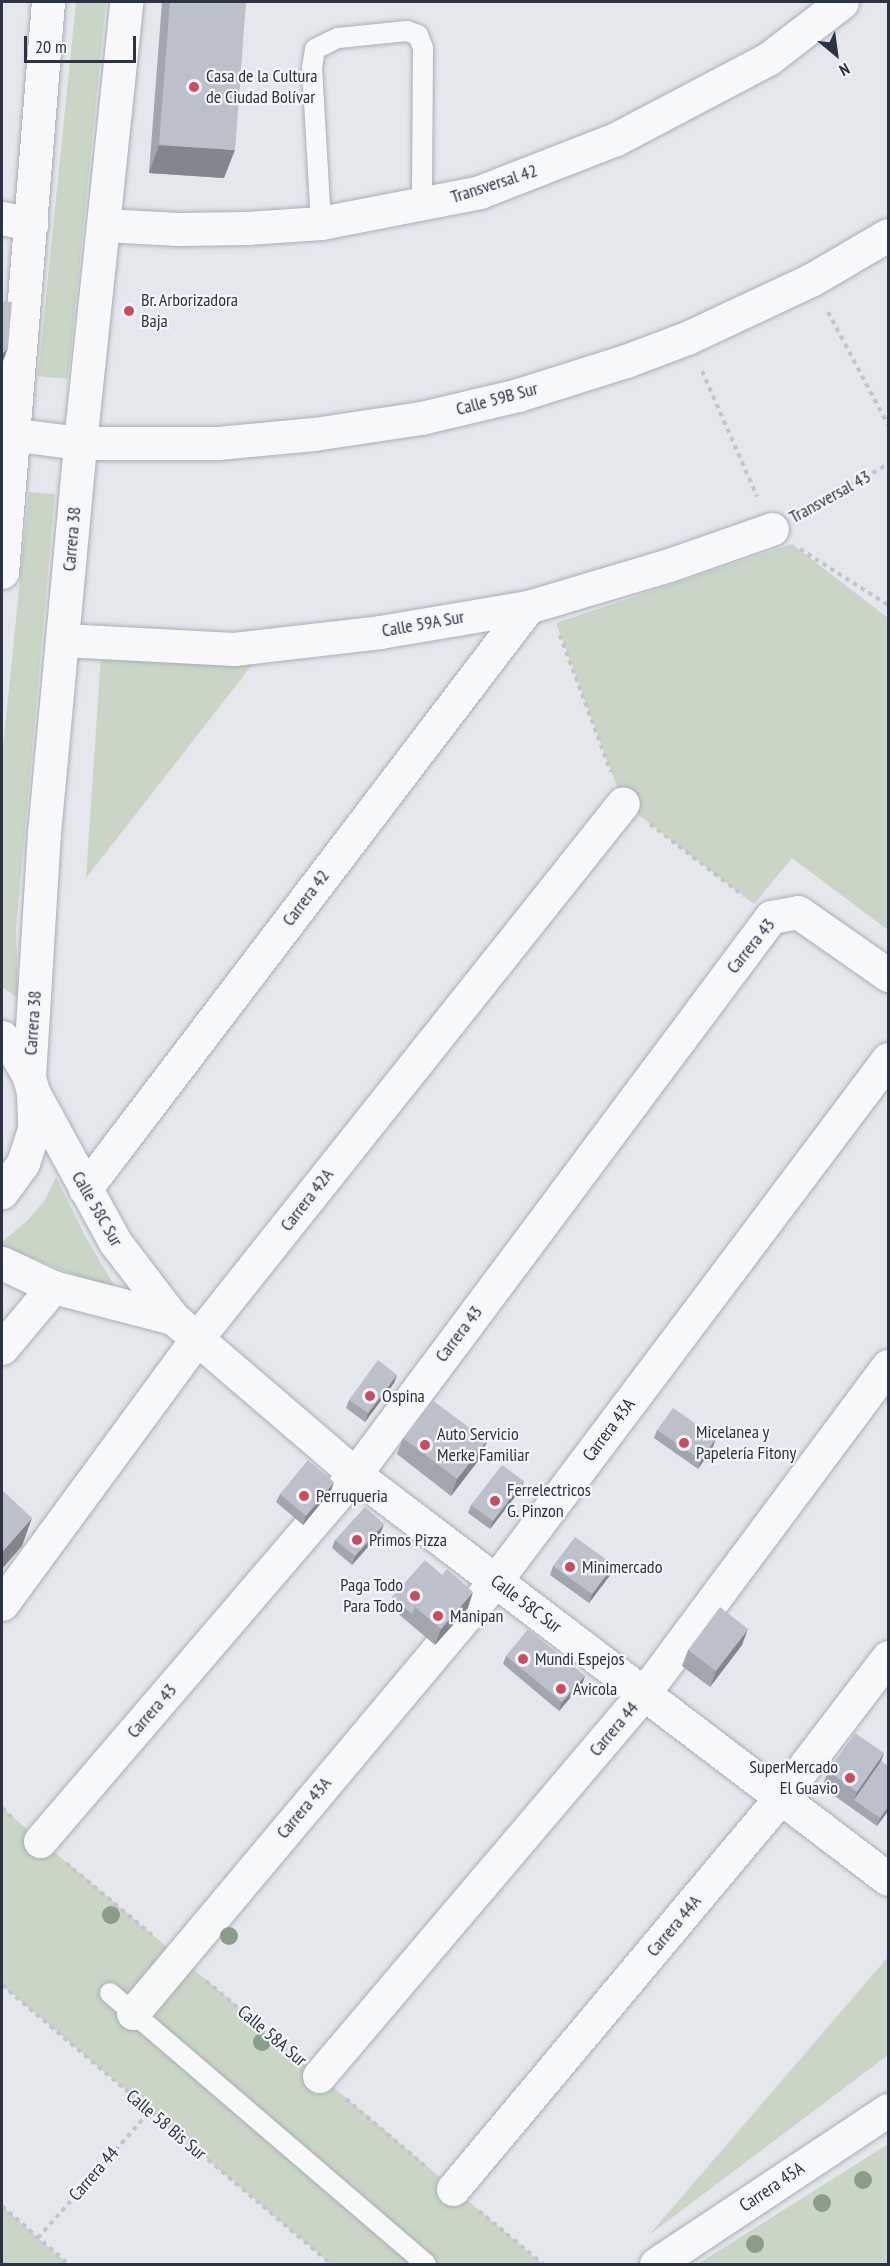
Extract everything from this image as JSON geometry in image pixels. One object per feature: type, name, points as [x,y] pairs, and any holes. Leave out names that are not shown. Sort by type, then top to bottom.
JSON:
[{"type":"street","points":[[2,572],[16,221],[48,2]]},
{"type":"street","name":"Carrera 38","points":[[2,1192],[23,1163],[34,1129],[31,1085],[44,833],[80,443],[126,2]]},
{"type":"street","name":"Transversal 42","points":[[104,225],[236,229],[321,223],[480,192],[616,140],[768,59],[842,2]]},
{"type":"street","name":"Calle 59B Sur","points":[[8,434],[80,443],[218,443],[314,434],[421,418],[518,395],[626,361],[687,338],[811,280],[888,235]]},
{"type":"street","name":"Calle 59A Sur","points":[[63,640],[234,649],[380,632],[528,607],[669,565],[772,529]]},
{"type":"street","name":"Carrera 42","points":[[85,1189],[528,607]]},
{"type":"street","name":"Carrera 42A","points":[[2,1604],[198,1337],[623,803]]},
{"type":"street","name":"Carrera 43","points":[[40,1841],[355,1474],[771,916],[798,912],[888,975]]},
{"type":"street","name":"Calle 58C Sur","points":[[2,1037],[12,1047],[115,1242],[173,1318],[198,1337],[355,1474],[888,1879]]},
{"type":"street","name":"Carrera 43A","points":[[122,2003],[179,1958],[496,1580],[888,1059]]},
{"type":"street","name":"Calle 58C Sur","points":[[2,1263],[53,1287],[173,1318]]},
{"type":"street","points":[[2,1348],[53,1287]]},
{"type":"street","name":"Carrera 44","points":[[319,2076],[644,1693],[888,1366]]},
{"type":"street","name":"Carrera 44A","points":[[453,2189],[782,1797],[888,1658]]},
{"type":"street","name":"Carrera 45A","points":[[656,2265],[888,2110]]},
{"type":"lane","points":[[321,223],[312,68],[315,49],[338,38],[407,31],[418,35],[423,48],[422,205]]},
{"type":"lane","points":[[122,2003],[426,2265]]},
{"type":"path","points":[[811,280],[888,425]]},
{"type":"path","points":[[687,338],[772,529],[888,605]]},
{"type":"path","name":"Transversal 43","points":[[772,529],[888,464]]},
{"type":"path","name":"Calle 58A Sur","points":[[2,1808],[543,2265]]},
{"type":"path","name":"Calle 58 Bis Sur","points":[[2,1985],[331,2265]]},
{"type":"path","name":"Carrera 44","points":[[38,2238],[150,2111]]},
{"type":"path","points":[[2,2206],[68,2265]]},
{"type":"green space","points":[[76,2],[106,2],[68,379],[38,376]]},
{"type":"green space","points":[[29,492],[55,494],[16,930],[18,998],[2,987],[2,757]]},
{"type":"green space","points":[[792,544],[888,618],[888,930],[792,858],[754,904],[623,803],[556,623]]},
{"type":"green space","points":[[101,656],[259,656],[86,878]]},
{"type":"green space","points":[[56,1177],[85,1236],[118,1292],[2,1246],[2,1242],[27,1221],[45,1200]]},
{"type":"green space","points":[[2,1808],[543,2264],[331,2264],[2,1985]]},
{"type":"green space","points":[[888,1957],[888,2055],[649,2235]]},
{"type":"green space","points":[[888,2144],[888,2264],[698,2264]]},
{"type":"green space","points":[[2,2206],[38,2238],[68,2264],[2,2264]]},
{"type":"building","name":"Casa de la Cultura de Ciudad Bolívar","points":[[170,2],[246,2],[235,150],[159,145]]},
{"type":"building","points":[[2,301],[12,302],[8,348],[2,354]]},
{"type":"building","name":"Ospina","points":[[378,1360],[397,1375],[368,1413],[349,1400]]},
{"type":"building","points":[[432,1400],[487,1441],[457,1479],[403,1438]]},
{"type":"building","name":"Micelanea y Papelería Fitony","points":[[673,1408],[716,1438],[701,1460],[657,1430]]},
{"type":"building","name":"Perruqueria","points":[[308,1460],[334,1482],[306,1516],[280,1494]]},
{"type":"building","name":"Ferrelectricos G. Pinzon","points":[[502,1465],[524,1481],[493,1521],[471,1505]]},
{"type":"building","points":[[2,1490],[32,1518],[2,1552]]},
{"type":"building","name":"Primos Pizza","points":[[365,1507],[384,1524],[355,1556],[335,1540]]},
{"type":"building","points":[[575,1537],[614,1565],[592,1594],[553,1566]]},
{"type":"building","name":"Paga Todo Para Todo","points":[[425,1560],[442,1575],[415,1607],[412,1614],[392,1597]]},
{"type":"building","points":[[447,1569],[473,1592],[441,1629],[415,1607]]},
{"type":"building","points":[[720,1607],[748,1629],[716,1671],[688,1650]]},
{"type":"building","points":[[528,1629],[585,1676],[562,1702],[506,1656]]},
{"type":"building","points":[[855,1733],[884,1753],[857,1792],[828,1771]]},
{"type":"building","points":[[881,1761],[888,1766],[888,1807],[880,1818],[854,1800]]},
{"type":"place","name":"Casa de la Cultura de Ciudad Bolívar","points":[[194,87]]},
{"type":"place","name":"Br. Arborizadora Baja","points":[[129,311]]},
{"type":"place","name":"Ospina","points":[[370,1396]]},
{"type":"place","name":"Micelanea y Papelería Fitony","points":[[684,1443]]},
{"type":"place","name":"Auto Servicio Merke Familiar","points":[[425,1445]]},
{"type":"place","name":"Perruqueria","points":[[304,1496]]},
{"type":"place","name":"Ferrelectricos G. Pinzon","points":[[495,1501]]},
{"type":"place","name":"Primos Pizza","points":[[357,1540]]},
{"type":"place","name":"Minimercado","points":[[570,1567]]},
{"type":"place","name":"Paga Todo Para Todo","points":[[415,1596]]},
{"type":"place","name":"Manipan","points":[[438,1616]]},
{"type":"place","name":"Mundi Espejos","points":[[523,1659]]},
{"type":"place","name":"Avicola","points":[[561,1689]]},
{"type":"place","name":"SuperMercado El Guavio","points":[[850,1778]]}]
